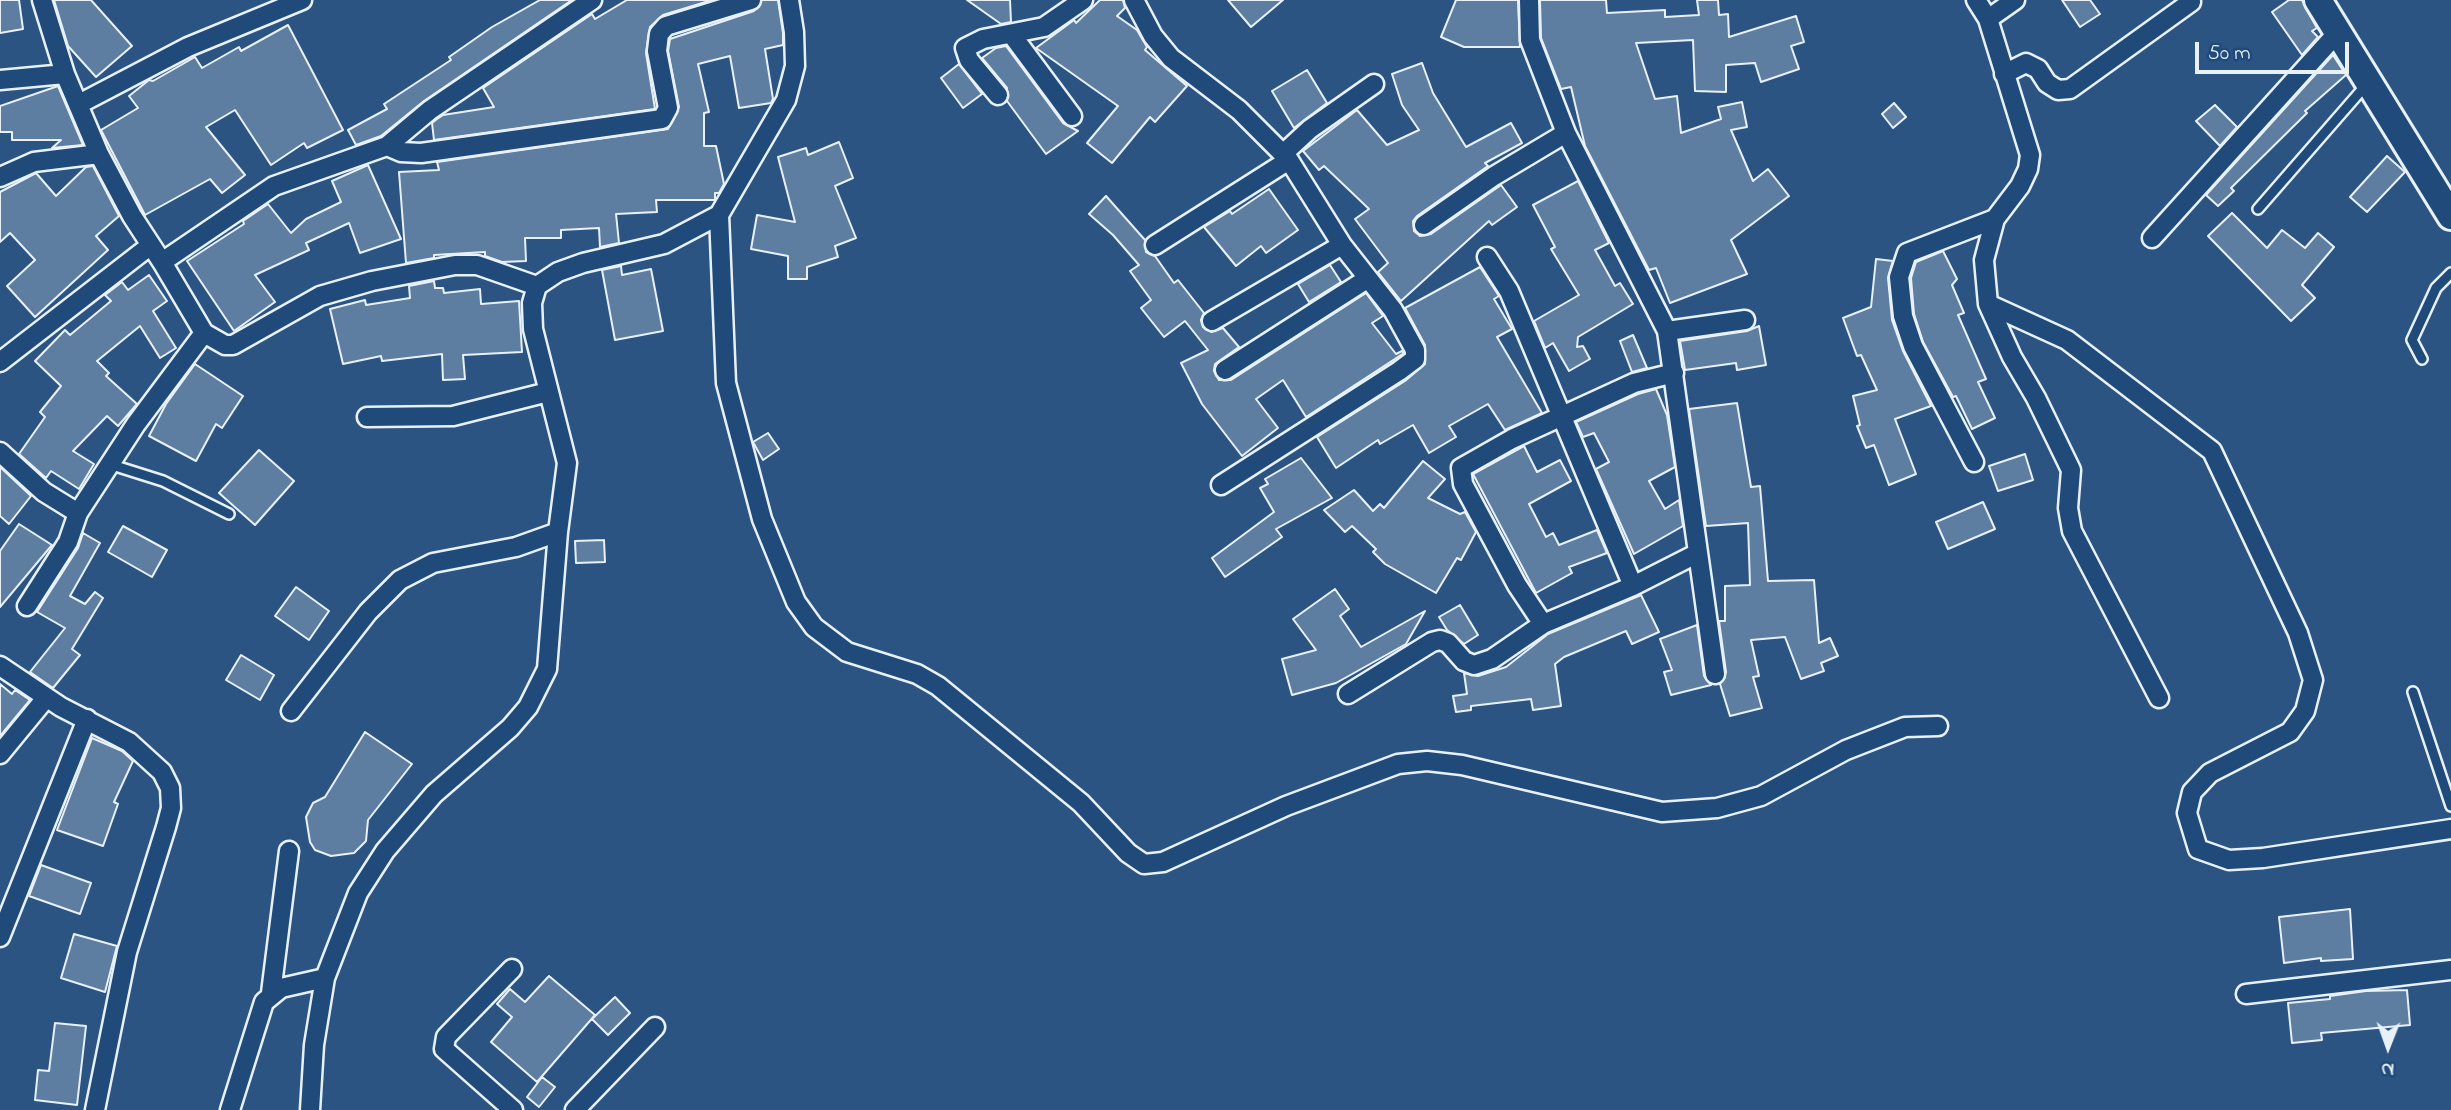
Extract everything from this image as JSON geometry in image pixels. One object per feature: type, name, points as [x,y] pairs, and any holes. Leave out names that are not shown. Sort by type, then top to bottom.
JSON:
[{"type":"street","points":[[42,0],[65,74],[99,154],[204,333],[225,345],[233,345],[320,296],[419,270],[454,265],[477,265],[537,286]]},
{"type":"street","points":[[79,103],[188,47],[302,0]]},
{"type":"street","points":[[162,262],[274,186],[387,146],[430,110],[592,0]]},
{"type":"street","points":[[387,146],[401,152],[421,153],[662,120],[668,108],[657,51],[659,34],[666,26],[751,0]]},
{"type":"street","points":[[310,1110],[314,1045],[326,978],[358,893],[385,851],[434,794],[510,728],[540,687],[550,659],[558,532],[567,463],[561,430],[548,392],[533,329],[531,303],[537,286],[558,272],[583,263],[664,244],[719,215],[786,100],[795,66],[789,0]]},
{"type":"street","points":[[998,95],[969,60],[965,48],[970,43],[1044,27],[1083,0]]},
{"type":"street","points":[[1134,0],[1153,36],[1171,58],[1239,110],[1286,157],[1342,245],[1392,310],[1415,350],[1415,359],[1221,485]]},
{"type":"street","points":[[1529,0],[1530,40],[1566,133],[1667,331],[1715,674]]},
{"type":"street","points":[[1976,0],[1988,19],[2030,155],[2028,169],[2020,186],[1994,219],[1984,260],[1988,304],[2071,470],[2073,483],[2068,508],[2072,531],[2159,698]]},
{"type":"street","points":[[1988,19],[2015,0]]},
{"type":"street","points":[[2318,0],[2451,216]]},
{"type":"street","points":[[2004,74],[2026,63],[2038,69],[2047,83],[2058,90],[2070,89],[2191,2]]},
{"type":"street","points":[[2152,238],[2339,31]]},
{"type":"street","points":[[1012,35],[1072,116]]},
{"type":"street","points":[[0,80],[65,74]]},
{"type":"street","points":[[1155,245],[1286,157],[1310,129],[1374,84]]},
{"type":"street","points":[[1424,225],[1494,176],[1566,133]]},
{"type":"street","points":[[0,177],[34,162],[99,154]]},
{"type":"street","points":[[719,215],[726,383],[732,414],[762,519],[796,602],[814,627],[847,652],[917,674],[938,686],[1081,803],[1128,853],[1144,864],[1163,862],[1286,806],[1398,764],[1427,761],[1462,765],[1662,812],[1717,808],[1761,796],[1846,750],[1905,727],[1938,726]]},
{"type":"street","points":[[1974,462],[1913,346],[1903,316],[1899,277],[1907,253],[1994,219]]},
{"type":"street","points":[[0,362],[150,245]]},
{"type":"street","points":[[1212,321],[1342,245]]},
{"type":"street","points":[[1487,257],[1504,281],[1633,586]]},
{"type":"street","points":[[1225,370],[1367,279]]},
{"type":"street","points":[[1988,304],[2067,340],[2212,451],[2298,633],[2313,680],[2305,711],[2290,732],[2210,773],[2192,792],[2187,813],[2198,849],[2229,860],[2263,858],[2451,829]]},
{"type":"street","points":[[1667,331],[1745,320]]},
{"type":"street","points":[[27,606],[68,542],[78,513],[108,464],[204,333]]},
{"type":"street","points":[[1543,624],[1511,574],[1459,473],[1468,464],[1560,416],[1634,383],[1674,373]]},
{"type":"street","points":[[367,417],[453,416],[548,392]]},
{"type":"street","points":[[0,452],[44,492],[78,513]]},
{"type":"street","points":[[291,711],[368,612],[400,580],[433,563],[516,547],[558,532]]},
{"type":"street","points":[[1348,694],[1432,642],[1440,640],[1448,643],[1464,661],[1474,664],[1492,659],[1543,624],[1633,586],[1698,553]]},
{"type":"street","points":[[0,666],[46,698],[129,742],[162,772],[170,788],[171,808],[127,952],[95,1110]]},
{"type":"street","points":[[0,754],[46,698]]},
{"type":"street","points":[[0,937],[87,719]]},
{"type":"street","points":[[271,993],[289,851]]},
{"type":"street","points":[[512,969],[446,1037],[444,1049],[513,1110]]},
{"type":"street","points":[[2246,994],[2451,970]]},
{"type":"street","points":[[230,1110],[264,1002],[271,993],[295,983],[326,978]]},
{"type":"street","points":[[575,1110],[655,1027]]},
{"type":"lane","points":[[2258,208],[2368,84]]},
{"type":"lane","points":[[2422,359],[2412,340],[2436,288],[2451,273]]},
{"type":"lane","points":[[108,464],[163,481],[229,514]]},
{"type":"lane","points":[[2413,692],[2451,806]]},
{"type":"building","points":[[0,0],[19,0],[23,29],[0,33]]},
{"type":"building","points":[[54,0],[91,0],[132,46],[96,77],[68,46]]},
{"type":"building","points":[[540,0],[572,0],[424,101],[381,136],[356,145],[348,130],[387,109],[384,104],[451,60],[449,57],[492,27]]},
{"type":"building","points":[[627,0],[712,0],[663,15],[650,27],[646,53],[655,109],[434,140],[432,123],[437,119],[443,115],[494,107],[483,88],[592,14],[595,19]]},
{"type":"building","points":[[762,0],[778,0],[783,33],[783,45],[765,49],[773,99],[771,103],[739,108],[730,56],[698,64],[709,112],[704,113],[704,146],[716,146],[724,184],[719,193],[715,193],[715,200],[656,200],[657,212],[616,214],[619,243],[600,247],[599,228],[561,230],[561,238],[525,238],[526,261],[502,262],[485,256],[485,252],[434,255],[434,258],[406,263],[399,172],[439,170],[437,162],[668,129],[679,107],[668,51],[670,39],[754,11]]},
{"type":"building","points":[[967,0],[1010,0],[1011,22],[1001,24]]},
{"type":"building","points":[[1100,0],[1123,0],[1125,8],[1117,16],[1137,30],[1147,47],[1145,50],[1187,86],[1155,122],[1150,117],[1112,163],[1087,143],[1118,106],[1036,48],[1074,20],[1076,23]]},
{"type":"building","points":[[1228,0],[1283,0],[1251,27]]},
{"type":"building","points":[[1456,0],[1518,0],[1520,47],[1464,47],[1441,37]]},
{"type":"building","points":[[1540,0],[1606,0],[1607,13],[1665,10],[1665,17],[1699,15],[1697,0],[1718,0],[1719,15],[1728,14],[1729,37],[1796,16],[1804,42],[1791,46],[1799,69],[1761,82],[1755,63],[1726,65],[1726,92],[1695,91],[1693,40],[1636,43],[1655,99],[1677,96],[1681,133],[1721,119],[1718,107],[1742,102],[1747,127],[1731,130],[1753,181],[1768,169],[1789,196],[1731,240],[1747,274],[1670,303],[1656,268],[1649,270],[1585,146],[1571,87],[1561,89],[1541,38]]},
{"type":"building","points":[[2062,0],[2090,0],[2100,14],[2080,27]]},
{"type":"building","points":[[2289,0],[2302,0],[2317,28],[2312,31],[2318,37],[2302,55],[2272,12]]},
{"type":"building","points":[[288,25],[343,130],[307,148],[304,143],[271,165],[235,110],[206,127],[245,175],[222,193],[210,179],[145,215],[101,130],[138,108],[129,96],[149,80],[153,81],[195,57],[202,68],[239,47],[241,51]]},
{"type":"building","points":[[1006,46],[1063,123],[1078,131],[1046,154],[1007,101],[1007,88],[982,58],[996,48]]},
{"type":"building","points":[[2333,55],[2346,75],[2305,111],[2307,113],[2231,188],[2234,191],[2218,206],[2206,195]]},
{"type":"building","points":[[1422,63],[1433,93],[1466,147],[1511,123],[1522,143],[1485,163],[1488,166],[1417,216],[1413,221],[1414,231],[1420,236],[1431,234],[1501,185],[1517,207],[1492,225],[1489,221],[1401,301],[1378,272],[1388,263],[1355,219],[1369,209],[1324,166],[1319,170],[1303,151],[1357,110],[1387,145],[1419,130],[1402,105],[1392,74]]},
{"type":"building","points":[[959,64],[982,94],[963,108],[941,78]]},
{"type":"building","points":[[1307,70],[1327,103],[1294,128],[1272,91]]},
{"type":"building","points":[[58,86],[83,145],[52,148],[61,140],[12,140],[12,132],[0,132],[0,106]]},
{"type":"building","points":[[1894,103],[1906,117],[1893,128],[1882,114]]},
{"type":"building","points":[[2215,105],[2237,127],[2220,146],[2196,121]]},
{"type":"building","points":[[839,142],[853,178],[835,186],[856,238],[835,246],[838,257],[807,267],[807,279],[788,279],[788,256],[751,249],[757,215],[795,222],[778,157],[806,148],[808,155]]},
{"type":"building","points":[[2387,156],[2405,172],[2367,212],[2350,197]]},
{"type":"building","points":[[368,165],[401,239],[360,253],[349,223],[306,243],[309,250],[255,275],[275,302],[234,331],[187,261],[244,224],[243,221],[268,204],[291,233],[306,219],[341,202],[332,181]]},
{"type":"building","points":[[93,166],[119,216],[96,236],[108,250],[35,317],[7,286],[35,260],[10,233],[0,242],[0,192],[36,173],[56,196],[86,167]]},
{"type":"building","points":[[1578,181],[1609,243],[1595,250],[1615,286],[1620,283],[1633,304],[1578,337],[1577,347],[1583,346],[1590,359],[1569,371],[1553,343],[1545,348],[1534,321],[1579,295],[1551,249],[1555,247],[1533,205]]},
{"type":"building","points":[[1269,189],[1298,230],[1266,253],[1261,246],[1236,266],[1204,227],[1230,211],[1232,214]]},
{"type":"building","points":[[1106,196],[1145,240],[1146,252],[1155,256],[1174,283],[1178,280],[1204,313],[1201,320],[1203,327],[1211,332],[1223,328],[1239,347],[1215,364],[1214,371],[1219,380],[1231,380],[1366,293],[1383,316],[1372,323],[1396,354],[1402,351],[1404,353],[1306,417],[1283,380],[1256,399],[1278,428],[1242,456],[1202,404],[1181,363],[1208,350],[1185,321],[1164,337],[1141,308],[1151,300],[1130,271],[1139,265],[1113,235],[1089,214]]},
{"type":"building","points":[[2232,213],[2267,248],[2282,230],[2305,248],[2318,233],[2334,247],[2302,285],[2315,298],[2291,321],[2208,236]]},
{"type":"building","points":[[1943,251],[1957,279],[1952,285],[1964,313],[1958,315],[1986,379],[1978,382],[1995,418],[1972,429],[1956,396],[1953,397],[1923,342],[1914,314],[1911,278],[1916,262]]},
{"type":"building","points":[[1876,259],[1893,261],[1888,278],[1892,320],[1903,351],[1931,406],[1895,419],[1916,474],[1889,485],[1874,445],[1866,448],[1857,426],[1860,425],[1853,396],[1877,390],[1861,355],[1857,356],[1843,318],[1871,307]]},
{"type":"building","points":[[1330,265],[1341,282],[1309,302],[1298,284]]},
{"type":"building","points":[[621,266],[622,275],[651,269],[663,331],[615,340],[602,270]]},
{"type":"building","points":[[1480,267],[1499,296],[1494,299],[1512,329],[1497,337],[1542,413],[1505,430],[1488,404],[1449,426],[1456,437],[1429,453],[1413,425],[1380,444],[1378,440],[1336,468],[1317,437],[1405,381],[1425,364],[1425,345],[1405,308]]},
{"type":"building","points":[[149,275],[167,301],[153,311],[176,348],[160,358],[140,326],[97,361],[109,373],[106,376],[137,404],[118,426],[107,416],[73,451],[94,464],[79,489],[51,471],[46,478],[19,454],[45,417],[40,412],[61,386],[35,361],[65,330],[70,335],[111,301],[105,295],[122,282],[128,290]]},
{"type":"building","points":[[434,281],[435,288],[443,288],[444,293],[480,289],[481,304],[519,301],[522,352],[463,355],[465,379],[443,380],[442,354],[382,361],[381,356],[343,364],[330,309],[365,300],[366,305],[410,298],[409,286]]},
{"type":"building","points":[[1759,326],[1766,365],[1737,370],[1736,363],[1685,370],[1680,341],[1747,331]]},
{"type":"building","points":[[1633,335],[1647,368],[1632,372],[1620,341]]},
{"type":"building","points":[[195,364],[243,396],[222,428],[216,424],[196,461],[149,436],[166,404]]},
{"type":"building","points":[[1656,389],[1667,415],[1675,467],[1649,481],[1665,509],[1679,500],[1683,526],[1634,554],[1596,469],[1609,462],[1594,433],[1583,437],[1576,422],[1638,394]]},
{"type":"building","points":[[1737,403],[1751,487],[1760,486],[1768,581],[1814,580],[1819,643],[1830,638],[1838,656],[1821,663],[1824,671],[1801,679],[1785,637],[1751,640],[1759,676],[1753,677],[1762,708],[1730,716],[1720,684],[1726,672],[1719,621],[1725,621],[1725,586],[1750,585],[1748,523],[1706,526],[1689,409]]},
{"type":"building","points":[[768,433],[779,449],[763,460],[753,442]]},
{"type":"building","points":[[1524,446],[1537,472],[1560,460],[1571,481],[1529,504],[1546,537],[1553,533],[1559,545],[1597,530],[1607,553],[1569,567],[1572,573],[1536,593],[1473,474]]},
{"type":"building","points":[[259,450],[294,481],[255,525],[219,493]]},
{"type":"building","points":[[2025,454],[2033,480],[1998,491],[1989,466]]},
{"type":"building","points":[[1301,458],[1332,498],[1276,529],[1282,537],[1225,577],[1212,558],[1274,512],[1260,488],[1268,484],[1265,479]]},
{"type":"building","points":[[1423,461],[1445,479],[1428,498],[1460,514],[1465,512],[1476,532],[1461,560],[1457,558],[1436,593],[1385,564],[1373,552],[1376,549],[1352,526],[1345,532],[1324,510],[1354,490],[1373,511],[1380,504],[1384,508]]},
{"type":"building","points":[[0,467],[31,496],[9,524],[0,516]]},
{"type":"building","points":[[1983,502],[1995,529],[1948,549],[1936,522]]},
{"type":"building","points":[[19,524],[52,545],[0,607],[0,551]]},
{"type":"building","points":[[123,526],[167,550],[152,577],[108,552]]},
{"type":"building","points":[[83,533],[100,543],[70,596],[85,604],[95,592],[103,598],[72,649],[80,655],[53,688],[30,672],[65,628],[37,612],[78,548]]},
{"type":"building","points":[[604,540],[605,562],[576,563],[575,541]]},
{"type":"building","points":[[296,587],[329,611],[309,640],[275,616]]},
{"type":"building","points":[[1335,589],[1349,609],[1340,616],[1361,647],[1425,611],[1406,644],[1336,683],[1292,695],[1282,659],[1316,650],[1293,619]]},
{"type":"building","points":[[1641,595],[1659,632],[1632,644],[1626,631],[1564,657],[1555,664],[1561,706],[1533,710],[1531,699],[1471,706],[1471,710],[1456,712],[1453,696],[1467,694],[1464,673],[1478,676],[1506,667],[1548,634]]},
{"type":"building","points":[[1460,605],[1478,635],[1464,644],[1447,630],[1439,617]]},
{"type":"building","points":[[1697,625],[1704,676],[1711,685],[1671,695],[1664,672],[1672,670],[1660,639]]},
{"type":"building","points":[[241,655],[274,675],[260,700],[226,680]]},
{"type":"building","points":[[0,684],[12,694],[15,690],[30,700],[0,736]]},
{"type":"building","points":[[365,732],[412,764],[368,820],[366,841],[354,853],[331,856],[315,850],[310,842],[306,817],[313,803],[325,797]]},
{"type":"building","points":[[92,738],[122,751],[133,761],[114,802],[118,804],[103,846],[57,830]]},
{"type":"building","points":[[41,865],[91,883],[80,914],[29,896]]},
{"type":"building","points":[[2350,909],[2353,959],[2321,961],[2321,958],[2284,963],[2279,917]]},
{"type":"building","points":[[74,934],[117,946],[105,992],[61,978]]},
{"type":"building","points":[[549,976],[595,1015],[537,1082],[491,1042],[512,1017],[497,1004],[510,989],[525,1002]]},
{"type":"building","points":[[2407,990],[2410,1025],[2321,1033],[2322,1040],[2292,1043],[2288,1003],[2330,999],[2330,996],[2366,991]]},
{"type":"building","points":[[615,997],[630,1013],[608,1035],[592,1019]]},
{"type":"building","points":[[55,1023],[86,1026],[77,1105],[35,1100],[38,1070],[49,1071]]},
{"type":"building","points":[[542,1077],[555,1087],[539,1107],[527,1097]]}]
